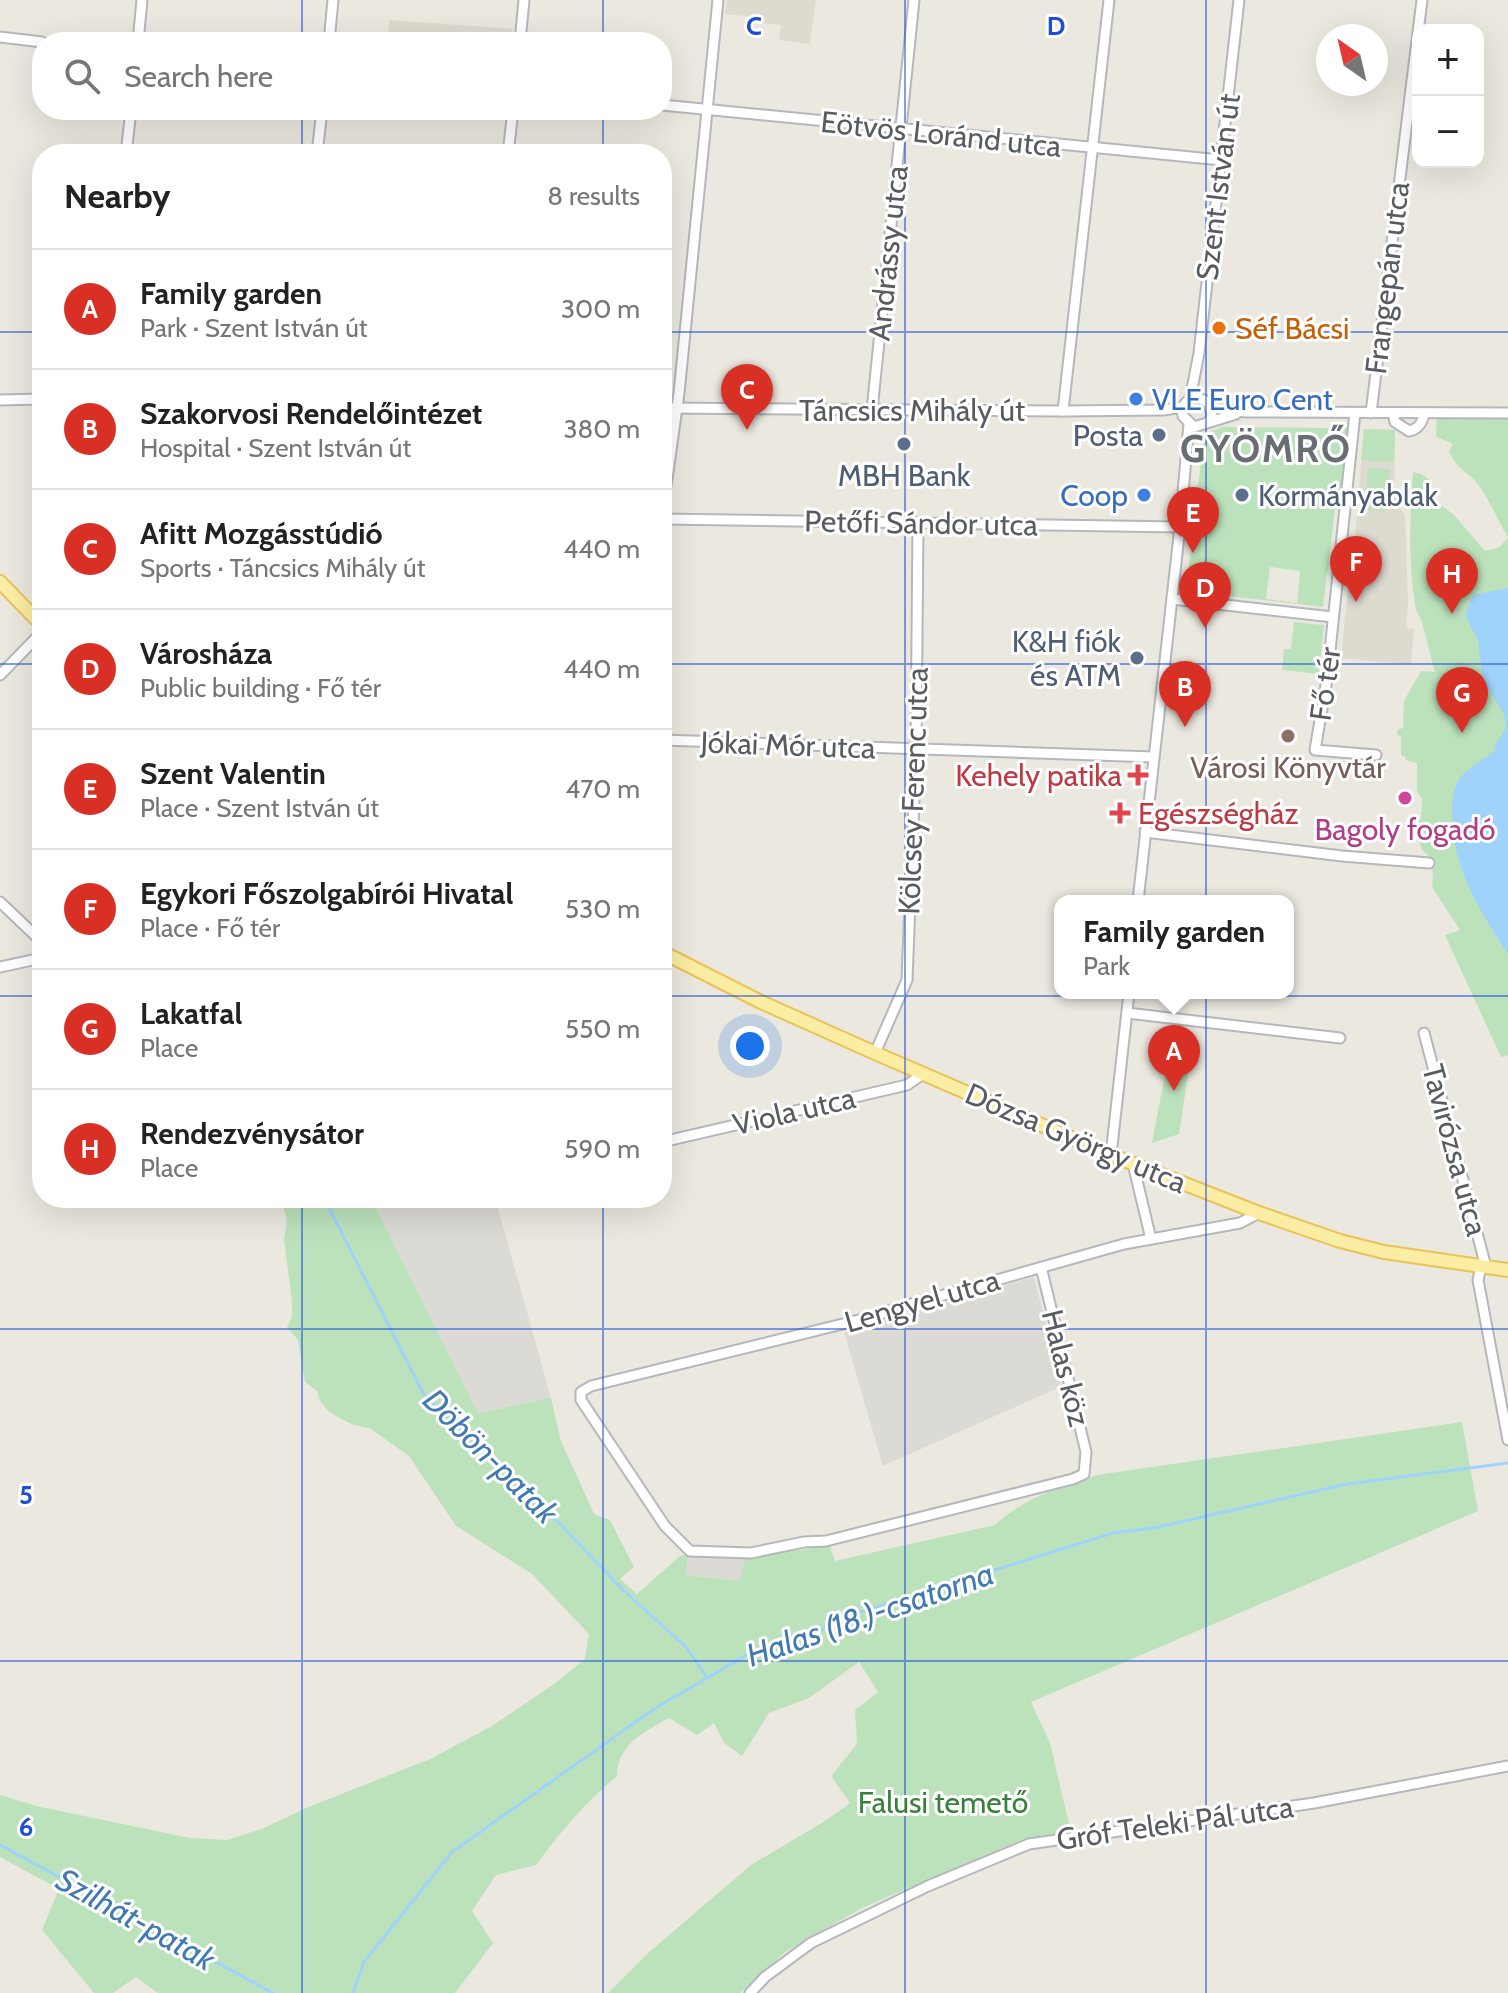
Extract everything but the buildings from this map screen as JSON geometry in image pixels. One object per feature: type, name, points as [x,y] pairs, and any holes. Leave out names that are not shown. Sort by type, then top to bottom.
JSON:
[{"type":"main road","points":[[0,582],[32,615]]},
{"type":"main road","name":"Dózsa György utca","points":[[672,957],[761,1002],[923,1074],[1111,1155],[1259,1213],[1355,1245],[1508,1270]]},
{"type":"street","points":[[139,32],[142,0]]},
{"type":"street","points":[[330,32],[333,0]]},
{"type":"street","points":[[521,32],[524,0]]},
{"type":"street","points":[[672,440],[718,0]]},
{"type":"street","name":"Andrássy utca","points":[[872,410],[914,0]]},
{"type":"street","points":[[1063,411],[1109,0]]},
{"type":"street","name":"Szent István út","points":[[1139,895],[1188,448],[1186,412],[1196,374],[1239,0]]},
{"type":"street","name":"Frangepán utca","points":[[1371,413],[1422,0]]},
{"type":"street","points":[[0,37],[32,41]]},
{"type":"street","name":"Eötvös Loránd utca","points":[[672,106],[1094,150],[1221,160]]},
{"type":"street","points":[[127,144],[130,120]]},
{"type":"street","points":[[318,144],[321,120]]},
{"type":"street","points":[[509,144],[512,120]]},
{"type":"street","name":"Szent István út","points":[[1196,374],[1203,398]]},
{"type":"street","points":[[1203,398],[1212,408],[1243,412],[1508,413]]},
{"type":"street","name":"Táncsics Mihály út","points":[[672,409],[1186,412],[1203,398]]},
{"type":"street","points":[[0,400],[32,399]]},
{"type":"street","name":"Szent István út","points":[[1188,448],[1212,408]]},
{"type":"street","points":[[1186,412],[1204,424],[1243,412]]},
{"type":"street","name":"Fő tér","points":[[1355,413],[1327,679],[1315,750],[1376,755]]},
{"type":"street","points":[[1393,413],[1395,422],[1409,431],[1421,424],[1424,414]]},
{"type":"street","name":"Petőfi Sándor utca","points":[[672,517],[1180,527]]},
{"type":"street","name":"Kölcsey Ferenc utca","points":[[875,1053],[907,980],[916,749],[918,522]]},
{"type":"street","name":"Fő tér","points":[[1172,599],[1333,617]]},
{"type":"street","points":[[0,675],[32,642]]},
{"type":"street","name":"Jókai Mór utca","points":[[672,740],[1153,757]]},
{"type":"street","points":[[1145,832],[1342,856],[1429,863]]},
{"type":"street","points":[[0,902],[32,932]]},
{"type":"street","points":[[0,967],[32,960]]},
{"type":"street","points":[[1111,1155],[1128,999]]},
{"type":"street","points":[[1127,1013],[1340,1038]]},
{"type":"street","name":"Tavirózsa utca","points":[[1424,1033],[1484,1267],[1478,1280],[1508,1440]]},
{"type":"street","name":"Viola utca","points":[[672,1140],[907,1085],[923,1074]]},
{"type":"street","points":[[1133,1164],[1151,1239]]},
{"type":"street","name":"Lengyel utca","points":[[1086,1469],[1084,1474],[1073,1479],[853,1536],[752,1553],[690,1551],[665,1526],[594,1421],[581,1400],[581,1392],[585,1388],[875,1316],[1124,1244],[1240,1223],[1259,1213]]},
{"type":"street","name":"Halas köz","points":[[1041,1267],[1086,1452],[1086,1469]]},
{"type":"street","name":"Gróf Teleki Pál utca","points":[[750,1993],[765,1977],[811,1943],[855,1920],[1029,1844],[1314,1803],[1508,1766]]},
{"type":"shaded area","points":[[727,0],[816,0],[810,44],[779,40],[781,25],[756,23],[756,17],[725,14]]},
{"type":"shaded area","points":[[389,20],[512,29],[512,32],[388,32]]},
{"type":"shaded area","points":[[1364,429],[1395,430],[1394,494],[1400,495],[1398,504],[1405,516],[1406,628],[1414,629],[1411,665],[1341,658],[1349,580],[1358,580],[1359,564],[1353,563]]},
{"type":"shaded area","points":[[376,1208],[498,1208],[551,1398],[478,1413]]},
{"type":"shaded area","points":[[1034,1277],[1062,1386],[883,1466],[844,1332]]},
{"type":"shaded area","points":[[688,1554],[746,1555],[741,1581],[686,1575]]},
{"type":"green space","points":[[1437,417],[1508,417],[1508,537],[1478,484],[1452,458],[1449,451],[1453,444],[1436,437]]},
{"type":"green space","points":[[1222,427],[1348,428],[1341,509],[1335,509],[1323,607],[1186,591],[1203,444],[1212,431]],"holes":[[[1270,567],[1300,571],[1297,603],[1266,599]]]},
{"type":"green space","points":[[1364,429],[1395,430],[1394,462],[1361,460]]},
{"type":"green space","points":[[1368,468],[1390,469],[1387,511],[1365,510]]},
{"type":"green space","points":[[1413,472],[1431,481],[1433,499],[1454,515],[1485,551],[1498,548],[1508,538],[1508,1055],[1501,1057],[1445,935],[1460,930],[1432,887],[1433,874],[1428,855],[1422,850],[1415,830],[1421,817],[1422,799],[1417,792],[1417,763],[1401,755],[1401,737],[1397,734],[1397,730],[1403,728],[1404,701],[1421,671],[1435,672],[1416,607],[1411,572]]},
{"type":"green space","points":[[1294,622],[1324,625],[1319,674],[1282,670],[1284,649],[1291,649]]},
{"type":"green space","points":[[1172,1037],[1193,1041],[1179,1134],[1152,1143]]},
{"type":"green space","name":"Falusi temető","points":[[283,1208],[376,1208],[478,1413],[551,1398],[561,1441],[594,1514],[610,1520],[634,1567],[620,1579],[637,1594],[680,1556],[688,1554],[686,1575],[740,1581],[746,1555],[830,1546],[835,1561],[995,1525],[1030,1500],[1097,1475],[1462,1422],[1478,1511],[1031,1702],[1050,1743],[1071,1832],[1023,1839],[864,1907],[785,1952],[740,1993],[608,1993],[648,1953],[751,1865],[850,1803],[831,1776],[857,1744],[855,1710],[878,1692],[859,1662],[809,1698],[769,1713],[742,1756],[724,1743],[714,1723],[697,1735],[669,1718],[634,1740],[622,1756],[617,1776],[574,1818],[536,1865],[496,1875],[472,1911],[493,1943],[455,1993],[158,1993],[136,1977],[113,1993],[94,1993],[42,1930],[59,1889],[0,1857],[0,1795],[36,1806],[190,1838],[227,1840],[264,1828],[430,1759],[492,1726],[585,1659],[589,1634],[532,1574],[456,1526],[409,1456],[371,1429],[351,1424],[329,1412],[317,1391],[305,1382],[298,1340],[287,1327],[292,1317],[292,1301],[284,1240],[287,1219]]},
{"type":"water","points":[[1508,588],[1508,954],[1469,887],[1456,851],[1452,812],[1455,788],[1461,776],[1496,749],[1494,746],[1506,728],[1504,714],[1483,681],[1478,641],[1465,615],[1473,595]]},
{"type":"waterway","name":"Döbön-patak","points":[[329,1208],[424,1395],[543,1506],[622,1589],[686,1647],[706,1676]]},
{"type":"waterway","name":"Halas (18.)-csatorna","points":[[353,1993],[364,1962],[452,1852],[654,1709],[762,1646],[801,1640],[842,1618],[1113,1533],[1154,1528],[1347,1484],[1508,1463]]},
{"type":"waterway","name":"Szilhát-patak","points":[[0,1845],[273,1993]]},
{"type":"place","name":"Séf Bácsi","points":[[1219,328]]},
{"type":"place","name":"VLE Euro Cent","points":[[1136,399]]},
{"type":"place","name":"Afitt Mozgásstúdió","points":[[747,430]]},
{"type":"place","name":"Posta","points":[[1159,435]]},
{"type":"place","name":"MBH Bank","points":[[904,444]]},
{"type":"place","name":"Coop","points":[[1144,495]]},
{"type":"place","name":"Kormányablak","points":[[1242,495]]},
{"type":"place","name":"Szent Valentin","points":[[1193,553]]},
{"type":"place","name":"Egykori Főszolgabírói Hivatal","points":[[1356,602]]},
{"type":"place","name":"Rendezvénysátor","points":[[1452,614]]},
{"type":"place","name":"Városháza","points":[[1205,628]]},
{"type":"place","name":"K&H fiók és ATM","points":[[1137,658]]},
{"type":"place","name":"Szakorvosi Rendelőintézet","points":[[1185,727]]},
{"type":"place","name":"Lakatfal","points":[[1462,733]]},
{"type":"place","name":"Városi Könyvtár","points":[[1288,736]]},
{"type":"place","name":"Kehely patika","points":[[1138,775]]},
{"type":"place","name":"Bagoly fogadó","points":[[1405,798]]},
{"type":"place","name":"Egészségház","points":[[1120,813]]},
{"type":"place","name":"Family garden","points":[[1174,1091]]},
{"type":"district","name":"GYÖMRŐ","points":[[1266,448]]}]
